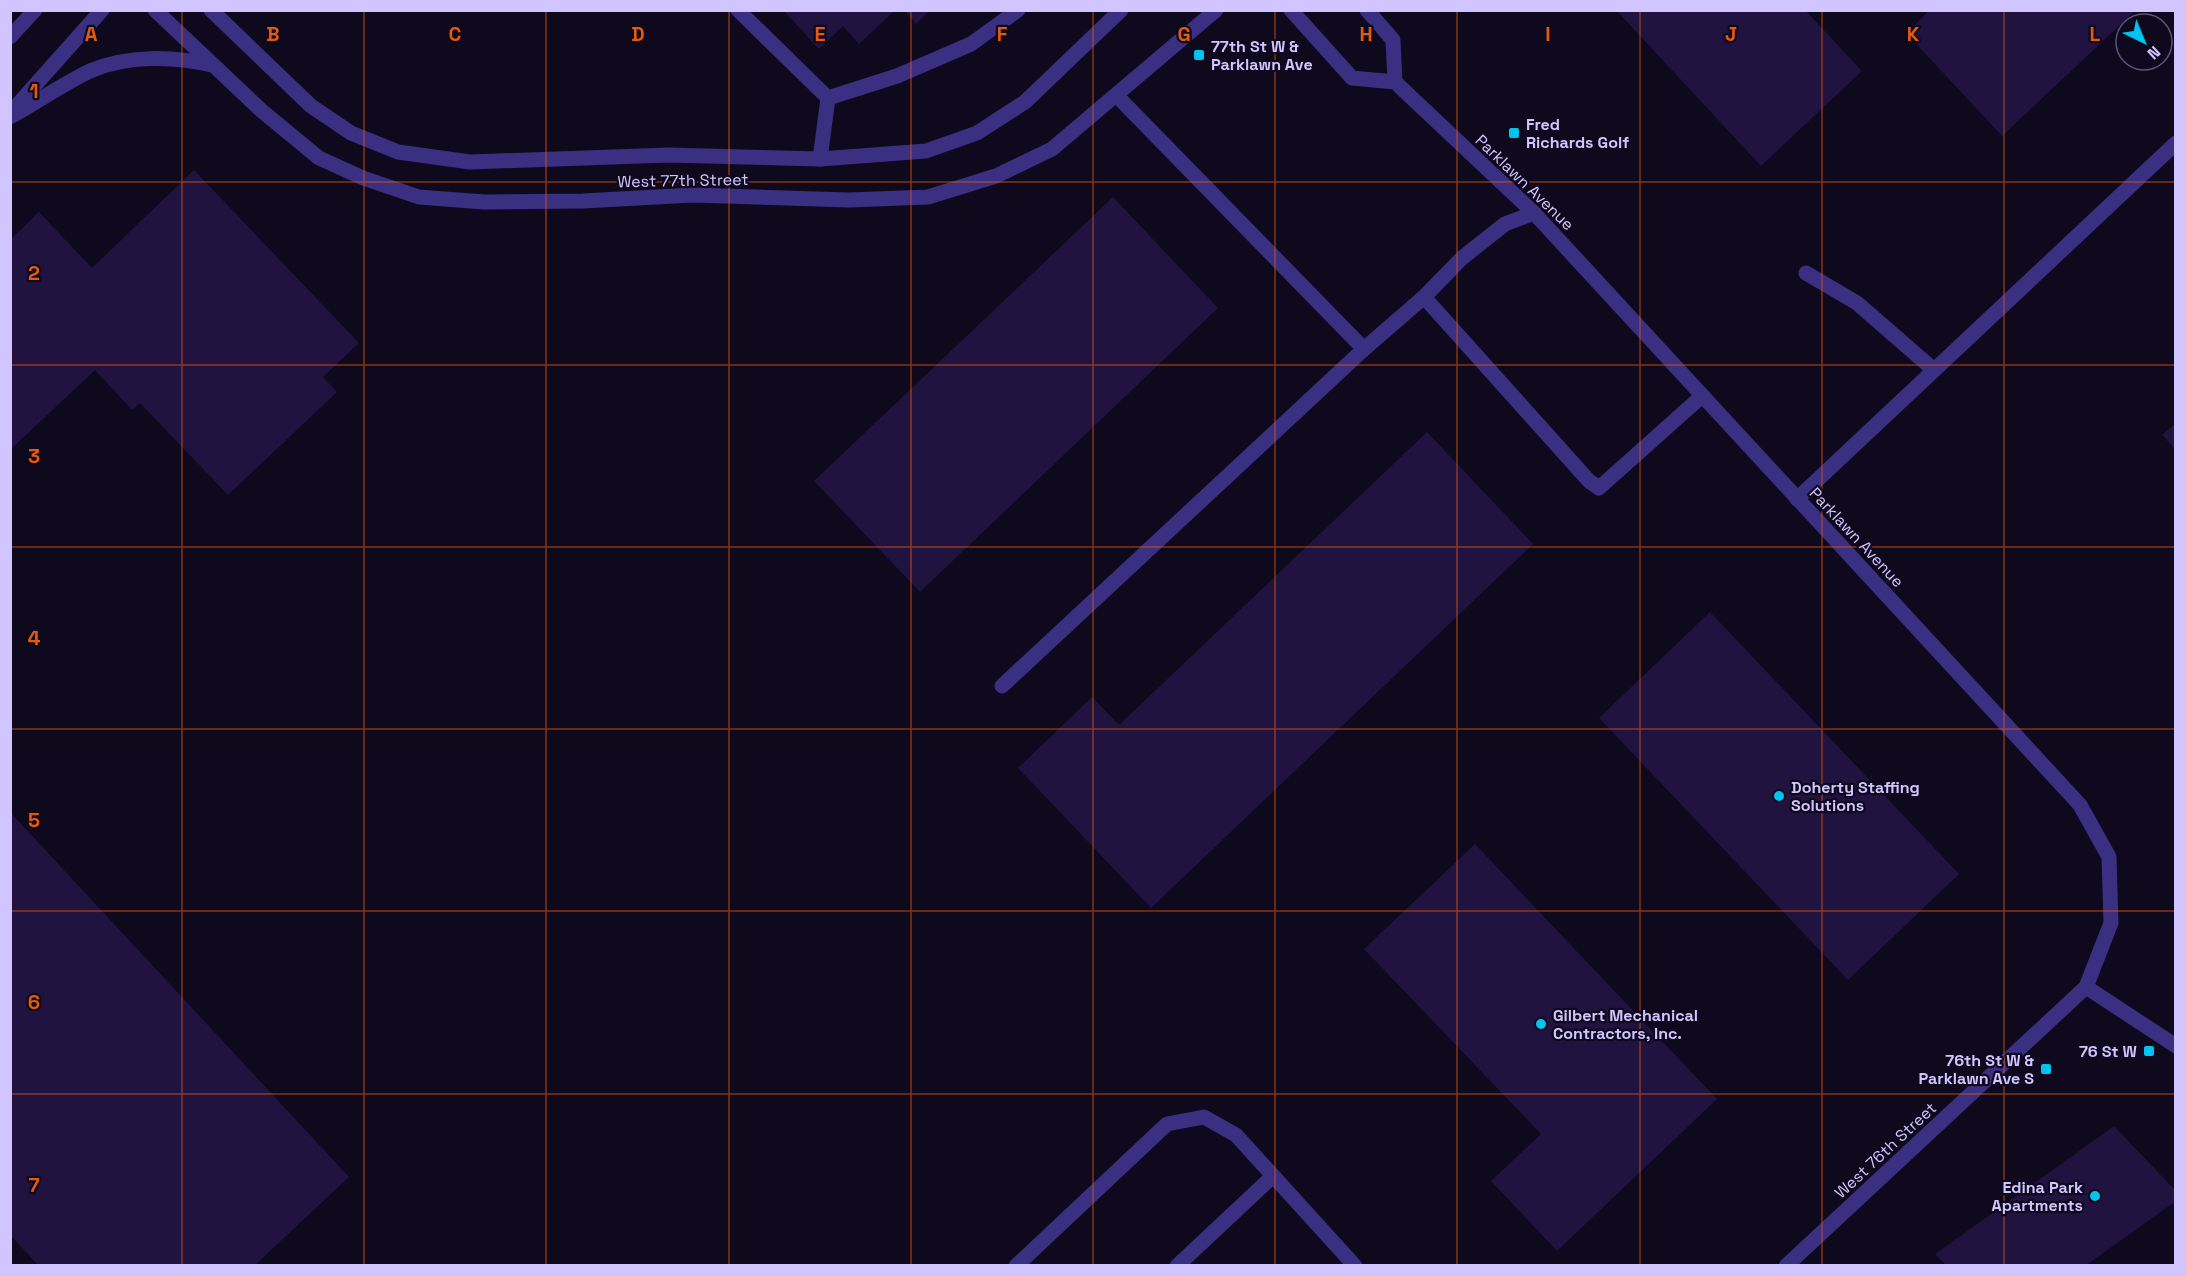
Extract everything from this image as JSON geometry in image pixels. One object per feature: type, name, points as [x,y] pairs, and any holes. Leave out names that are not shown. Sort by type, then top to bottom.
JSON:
[{"type":"street","points":[[10,37],[35,10]]},
{"type":"street","points":[[10,115],[102,10]]},
{"type":"street","name":"West 77th Street","points":[[155,10],[262,111],[319,158],[363,178],[419,196],[484,202],[583,201],[693,195],[849,200],[928,197],[996,176],[1052,149],[1216,10]]},
{"type":"street","name":"West 77th Street","points":[[211,10],[311,106],[351,133],[398,152],[470,162],[668,155],[820,159],[926,151],[977,133],[1025,102],[1121,10]]},
{"type":"street","points":[[738,10],[828,98]]},
{"type":"street","points":[[828,98],[897,76],[971,44],[1018,10]]},
{"type":"street","points":[[1291,10],[1352,78],[1395,82],[1393,39],[1367,10]]},
{"type":"street","points":[[10,115],[91,71],[142,58],[194,61],[214,65]]},
{"type":"street","name":"Parklawn Avenue","points":[[1395,82],[1534,213],[2080,805],[2109,857],[2111,923],[2086,987]]},
{"type":"street","points":[[1116,95],[1364,349]]},
{"type":"street","points":[[820,159],[828,98]]},
{"type":"street","points":[[1797,499],[2175,144]]},
{"type":"street","points":[[1002,686],[1364,349],[1424,297],[1462,258],[1505,224],[1534,213]]},
{"type":"street","points":[[1806,273],[1857,303],[1934,370]]},
{"type":"street","points":[[1424,297],[1589,481],[1599,488],[1702,396]]},
{"type":"street","points":[[2086,987],[2175,1046]]},
{"type":"street","name":"West 76th Street","points":[[1786,1266],[2086,987]]},
{"type":"street","points":[[1016,1266],[1167,1124],[1204,1117],[1236,1135],[1355,1266]]},
{"type":"street","points":[[1177,1266],[1272,1176]]},
{"type":"building","points":[[783,10],[895,10],[859,44],[843,26],[819,49]]},
{"type":"building","points":[[904,10],[930,10],[916,24]]},
{"type":"building","points":[[1616,10],[1805,10],[1862,71],[1761,166]]},
{"type":"building","points":[[1930,10],[2136,10],[2114,12],[2114,31],[2002,136],[1906,33]]},
{"type":"building","points":[[194,170],[359,343],[323,377],[337,392],[228,495],[140,403],[132,410],[95,370],[10,450],[10,240],[39,212],[92,268]]},
{"type":"building","points":[[1113,197],[1218,308],[920,592],[814,481]]},
{"type":"building","points":[[2176,423],[2176,450],[2162,435]]},
{"type":"building","points":[[1427,432],[1533,544],[1151,908],[1018,768],[1092,697],[1119,725]]},
{"type":"building","name":"Doherty Staffing Solutions","points":[[1710,612],[1959,874],[1848,980],[1599,718]]},
{"type":"building","points":[[10,812],[349,1177],[254,1266],[39,1266],[10,1235]]},
{"type":"building","name":"Gilbert Mechanical Contractors, Inc.","points":[[1475,844],[1717,1099],[1557,1251],[1491,1181],[1541,1134],[1364,949]]},
{"type":"building","name":"Edina Park Apartments","points":[[2114,1126],[2176,1191],[2176,1201],[2085,1266],[1947,1266],[1935,1254]]},
{"type":"place","name":"77th St W & Parklawn Ave","points":[[1199,55]]},
{"type":"place","name":"Fred Richards Golf","points":[[1514,133]]},
{"type":"place","name":"Doherty Staffing Solutions","points":[[1779,796]]},
{"type":"place","name":"Gilbert Mechanical Contractors, Inc.","points":[[1541,1024]]},
{"type":"place","name":"76 St W","points":[[2149,1051]]},
{"type":"place","name":"76th St W & Parklawn Ave S","points":[[2046,1069]]},
{"type":"place","name":"Edina Park Apartments","points":[[2095,1196]]}]
